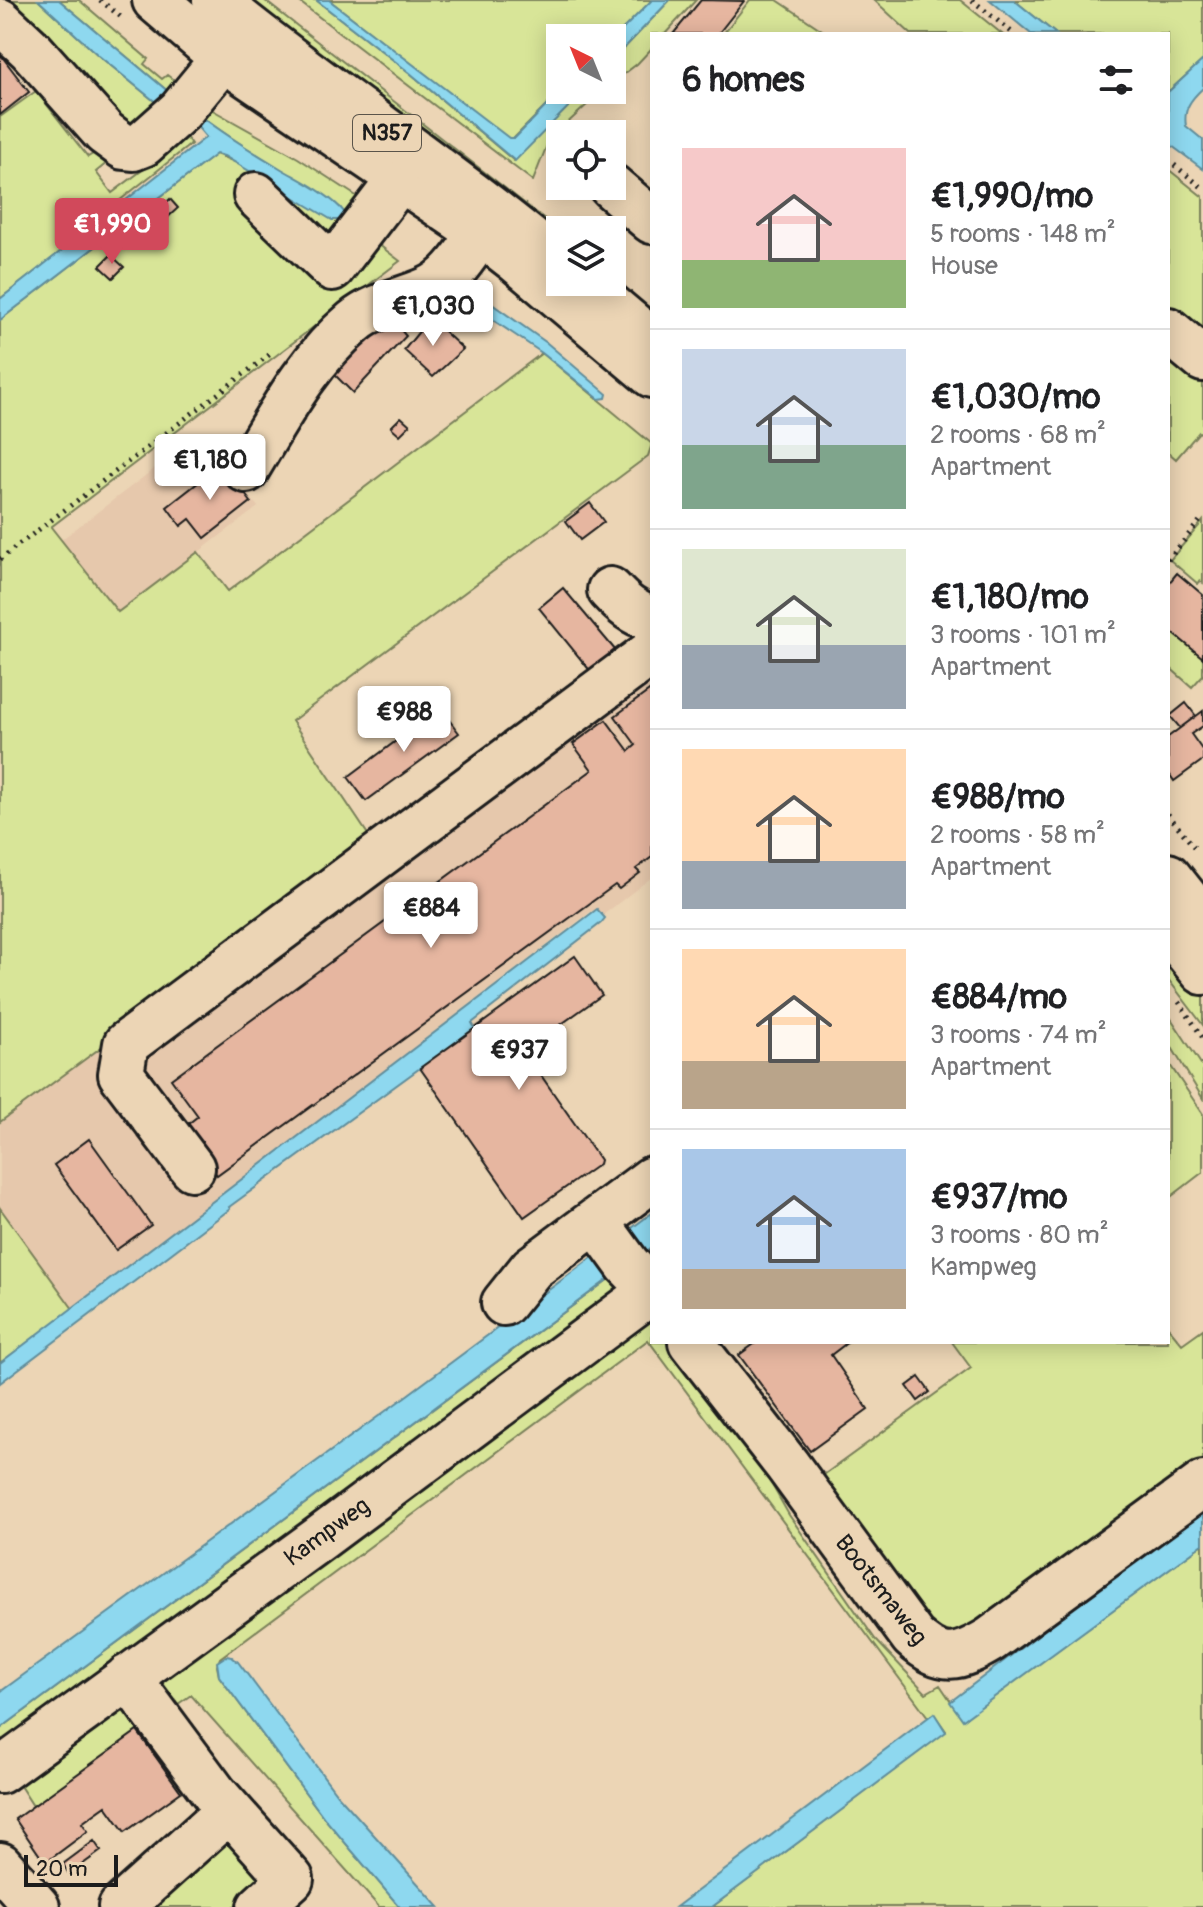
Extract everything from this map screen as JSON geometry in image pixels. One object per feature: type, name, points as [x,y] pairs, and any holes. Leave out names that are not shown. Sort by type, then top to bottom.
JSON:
[{"type":"street","points":[[0,21],[31,50],[105,133],[124,147],[133,148],[143,144],[180,111],[236,43],[155,0]]},
{"type":"street","name":"N357","points":[[215,0],[236,43],[409,167],[503,216],[546,252]]},
{"type":"street","points":[[256,195],[332,268],[409,167],[481,233],[650,373]]},
{"type":"street","points":[[626,199],[650,219]]},
{"type":"street","points":[[246,470],[284,406],[311,369],[353,323],[380,305],[429,290],[458,264],[481,233]]},
{"type":"street","points":[[599,296],[650,339]]},
{"type":"street","points":[[1170,332],[1203,359]]},
{"type":"street","points":[[610,590],[624,606],[650,618]]},
{"type":"street","points":[[192,1168],[121,1074],[126,1044],[650,653]]},
{"type":"street","points":[[1182,897],[1189,985]]},
{"type":"street","points":[[504,1303],[532,1268],[628,1262],[650,1186]]},
{"type":"street","name":"Kampweg","points":[[0,1771],[128,1677],[628,1262]]},
{"type":"street","name":"Bootsmaweg","points":[[693,1344],[787,1465],[913,1637],[929,1652],[947,1657],[968,1653],[990,1640],[1203,1484]]},
{"type":"street","points":[[128,1677],[229,1810],[291,1879],[260,1907]]},
{"type":"street","points":[[121,1907],[229,1810]]},
{"type":"path","points":[[972,0],[1012,32]]},
{"type":"path","points":[[1170,162],[1203,188]]},
{"type":"path","points":[[0,559],[275,351]]},
{"type":"path","points":[[1170,558],[1203,517]]},
{"type":"path","points":[[1170,824],[1182,897]]},
{"type":"path","points":[[1189,985],[1203,1038]]},
{"type":"shaded area","points":[[201,433],[258,507],[118,613],[61,540]]},
{"type":"shaded area","points":[[650,639],[650,879],[603,915],[597,909],[590,912],[73,1309],[0,1208],[0,1122]]},
{"type":"green space","points":[[0,0],[38,0],[158,104],[133,132]]},
{"type":"green space","points":[[59,0],[79,0],[148,59],[144,64],[162,79],[167,75],[179,84],[170,93]]},
{"type":"green space","points":[[249,0],[264,0],[546,220],[546,231]]},
{"type":"green space","points":[[297,0],[316,0],[410,73],[514,161],[546,129],[546,148],[533,181]]},
{"type":"green space","points":[[329,0],[652,0],[626,26],[546,24],[548,104],[514,138],[509,139]]},
{"type":"green space","points":[[670,0],[696,0],[667,32],[650,32],[650,50],[626,72],[626,46]]},
{"type":"green space","points":[[750,0],[777,0],[825,32],[725,32]]},
{"type":"green space","points":[[874,0],[960,0],[1000,32],[909,32]]},
{"type":"green space","points":[[1014,0],[1203,0],[1203,60],[1170,90],[1170,32],[1054,32]]},
{"type":"green space","points":[[36,91],[88,157],[101,149],[108,162],[96,172],[112,193],[186,137],[191,144],[119,201],[121,205],[0,299],[0,117]]},
{"type":"green space","points":[[571,104],[588,104],[571,120],[555,120]]},
{"type":"green space","points":[[209,108],[298,158],[367,203],[370,238],[400,261],[51,527],[118,612],[198,552],[228,591],[542,353],[650,442],[650,450],[648,456],[292,721],[375,845],[0,1122],[0,320],[216,154],[341,208],[202,117]]},
{"type":"green space","points":[[1170,171],[1203,197],[1203,350],[1170,323]]},
{"type":"green space","points":[[1179,350],[1203,370],[1203,434],[1199,432],[1176,459],[1170,454],[1170,361]]},
{"type":"green space","points":[[1203,521],[1203,583],[1200,581],[1198,584],[1170,560]]},
{"type":"green space","points":[[1170,628],[1203,655],[1203,675],[1192,687],[1170,668]]},
{"type":"green space","points":[[1170,949],[1203,985],[1203,1025],[1170,982]]},
{"type":"green space","points":[[1170,1017],[1203,1067],[1203,1099],[1170,1044]]},
{"type":"green space","points":[[1170,1065],[1203,1114],[1203,1172],[1170,1197]]},
{"type":"green space","points":[[0,1208],[73,1309],[0,1363]]},
{"type":"green space","points":[[613,1276],[618,1283],[619,1297],[0,1750],[0,1729]]},
{"type":"green space","points":[[646,1313],[650,1318],[650,1343],[648,1340],[220,1658],[217,1666],[219,1676],[325,1819],[400,1907],[379,1907],[191,1695],[168,1711],[154,1681]]},
{"type":"green space","points":[[1170,1329],[1182,1344],[1203,1329],[1203,1471],[991,1626],[942,1641],[814,1482],[971,1368],[953,1344],[1170,1344]]},
{"type":"green space","points":[[651,1344],[669,1344],[768,1478],[789,1515],[875,1639],[926,1693],[940,1685],[963,1719],[1203,1544],[1203,1907],[712,1907],[946,1731],[934,1714],[928,1717]]},
{"type":"green space","points":[[120,1702],[149,1724],[33,1806],[15,1778]]},
{"type":"green space","points":[[226,1835],[266,1880],[236,1907],[146,1907]]},
{"type":"water","points":[[38,0],[59,0],[170,93],[158,104]]},
{"type":"water","points":[[316,0],[329,0],[509,138],[515,138],[548,104],[571,104],[555,120],[546,120],[546,130],[515,161]]},
{"type":"water","points":[[652,0],[670,0],[626,46],[626,26]]},
{"type":"water","points":[[990,0],[1014,0],[1054,32],[1029,32]]},
{"type":"water","points":[[1203,60],[1203,88],[1189,105],[1185,120],[1186,126],[1203,140],[1203,169],[1170,144],[1170,90]]},
{"type":"water","points":[[202,117],[324,194],[346,214],[343,220],[332,220],[216,154],[0,320],[0,299],[206,137],[195,124]]},
{"type":"water","points":[[471,293],[482,297],[547,343],[607,394],[606,398],[599,399],[542,353],[466,302]]},
{"type":"water","points":[[597,909],[605,918],[601,923],[472,1023],[475,1028],[229,1207],[0,1383],[0,1363]]},
{"type":"water","points":[[650,1214],[650,1248],[0,1729],[0,1692]]},
{"type":"water","points":[[1203,1509],[1203,1544],[963,1720],[950,1702]]},
{"type":"water","points":[[226,1656],[238,1662],[337,1794],[439,1907],[400,1907],[397,1904],[325,1819],[219,1676],[217,1662]]},
{"type":"water","points":[[934,1713],[946,1732],[712,1907],[676,1907]]},
{"type":"building","points":[[701,0],[744,1],[720,32],[675,32]]},
{"type":"building","points":[[0,54],[29,92],[0,115]]},
{"type":"building","points":[[170,199],[178,208],[167,218],[159,210]]},
{"type":"building","points":[[111,255],[124,267],[113,278],[100,266]]},
{"type":"building","points":[[389,316],[406,336],[353,393],[332,372]]},
{"type":"building","points":[[430,318],[463,349],[433,377],[404,350]]},
{"type":"building","points":[[401,417],[410,425],[400,435],[391,427]]},
{"type":"building","points":[[222,464],[251,502],[205,538],[190,519],[181,526],[167,507]]},
{"type":"building","points":[[590,503],[604,522],[580,540],[566,521]]},
{"type":"building","points":[[1177,573],[1203,595],[1203,658],[1170,631],[1170,582]]},
{"type":"building","points":[[563,588],[621,657],[596,678],[539,608]]},
{"type":"building","points":[[650,690],[650,858],[636,869],[640,873],[619,889],[615,885],[217,1175],[183,1128],[198,1116],[171,1079],[592,770],[573,744],[606,720],[629,751],[636,745],[615,716]]},
{"type":"building","points":[[1186,703],[1196,716],[1180,728],[1170,716]]},
{"type":"building","points":[[440,708],[459,733],[366,801],[348,777]]},
{"type":"building","points":[[1203,711],[1203,726],[1191,734],[1203,751],[1203,760],[1174,781],[1170,775],[1170,736]]},
{"type":"building","points":[[575,956],[602,995],[524,1051],[600,1160],[599,1164],[524,1217],[420,1068]]},
{"type":"building","points":[[89,1139],[151,1225],[116,1250],[54,1165]]},
{"type":"building","points":[[754,1344],[845,1344],[831,1355],[868,1409],[810,1451],[739,1355]]},
{"type":"building","points":[[919,1377],[930,1392],[918,1401],[907,1386]]},
{"type":"building","points":[[137,1731],[181,1792],[125,1832],[106,1806],[82,1823],[88,1831],[45,1863],[15,1819]]},
{"type":"building","points":[[94,1841],[101,1851],[69,1874],[63,1864]]}]
